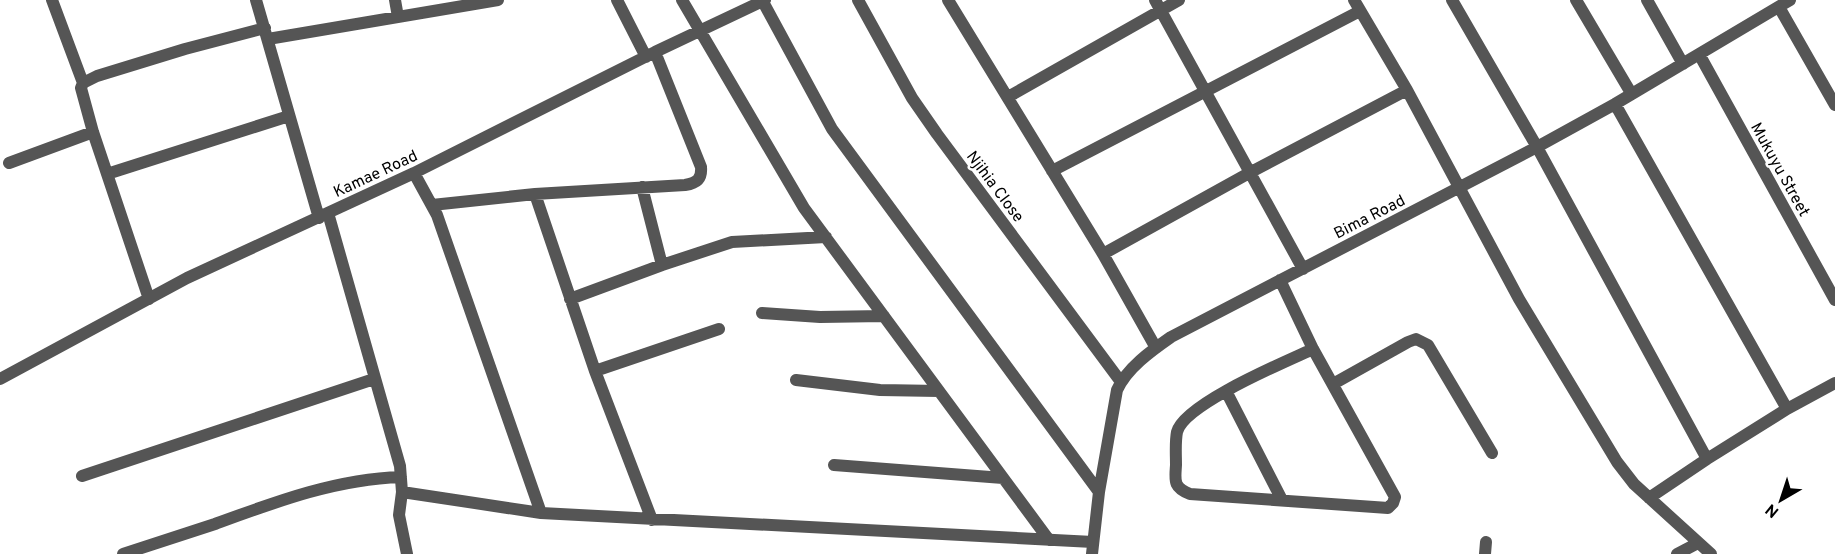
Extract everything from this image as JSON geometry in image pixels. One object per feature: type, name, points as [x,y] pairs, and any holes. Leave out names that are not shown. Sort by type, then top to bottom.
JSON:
[{"type":"street","points":[[52,0],[83,83],[82,93],[93,132],[149,298]]},
{"type":"street","points":[[256,0],[289,116],[323,215],[397,452],[402,492],[399,515],[407,554]]},
{"type":"street","points":[[395,0],[398,17]]},
{"type":"street","points":[[83,83],[96,76],[185,49],[267,34],[398,17],[493,0]]},
{"type":"street","points":[[432,205],[535,194],[685,185],[694,183],[702,175],[701,167],[650,55],[617,0]]},
{"type":"street","points":[[682,0],[804,208],[1049,540]]},
{"type":"street","points":[[763,0],[837,136],[1099,492]]},
{"type":"street","name":"Kamae Road","points":[[0,379],[187,278],[414,173],[763,0]]},
{"type":"street","name":"Njihia Close","points":[[858,0],[907,88],[931,125],[1121,382]]},
{"type":"street","points":[[948,0],[1103,254],[1156,348]]},
{"type":"street","points":[[1008,97],[1158,5],[1179,0]]},
{"type":"street","points":[[1452,0],[1537,147],[1707,459]]},
{"type":"street","points":[[1576,0],[1631,93]]},
{"type":"street","points":[[1647,0],[1683,64]]},
{"type":"street","name":"Bima Road","points":[[1092,548],[1115,398],[1121,382],[1156,348],[1171,337],[1537,147],[1615,104],[1790,0]]},
{"type":"street","points":[[1158,5],[1303,268]]},
{"type":"street","points":[[1052,171],[1206,90],[1357,5],[1407,90],[1519,299],[1610,452],[1634,484],[1711,554]]},
{"type":"street","points":[[1779,7],[1835,105]]},
{"type":"street","name":"Mukuyu Street","points":[[1699,54],[1835,300]]},
{"type":"street","points":[[1103,254],[1251,172],[1407,90]]},
{"type":"street","points":[[1615,104],[1787,409]]},
{"type":"street","points":[[107,174],[289,116]]},
{"type":"street","points":[[9,163],[93,132]]},
{"type":"street","points":[[414,173],[437,215],[541,513]]},
{"type":"street","points":[[642,187],[662,265]]},
{"type":"street","points":[[535,194],[595,371],[652,520]]},
{"type":"street","points":[[570,299],[732,242],[826,237]]},
{"type":"street","points":[[1280,280],[1313,349],[1395,497],[1394,503],[1388,508],[1190,494],[1181,490],[1175,483],[1177,431],[1184,419],[1226,391],[1313,349]]},
{"type":"street","points":[[762,314],[820,317],[884,316]]},
{"type":"street","points":[[595,371],[719,329]]},
{"type":"street","points":[[1333,384],[1408,342],[1416,339],[1422,341],[1428,345],[1492,453]]},
{"type":"street","points":[[82,476],[374,379]]},
{"type":"street","points":[[796,380],[880,390],[939,391]]},
{"type":"street","points":[[1649,498],[1787,409],[1835,382]]},
{"type":"street","points":[[1226,391],[1282,500]]},
{"type":"street","points":[[834,465],[1003,478]]},
{"type":"street","points":[[123,554],[333,486],[371,478],[401,477]]},
{"type":"street","points":[[402,492],[541,513],[1049,540],[1092,548]]},
{"type":"street","points":[[1677,554],[1698,543]]}]
